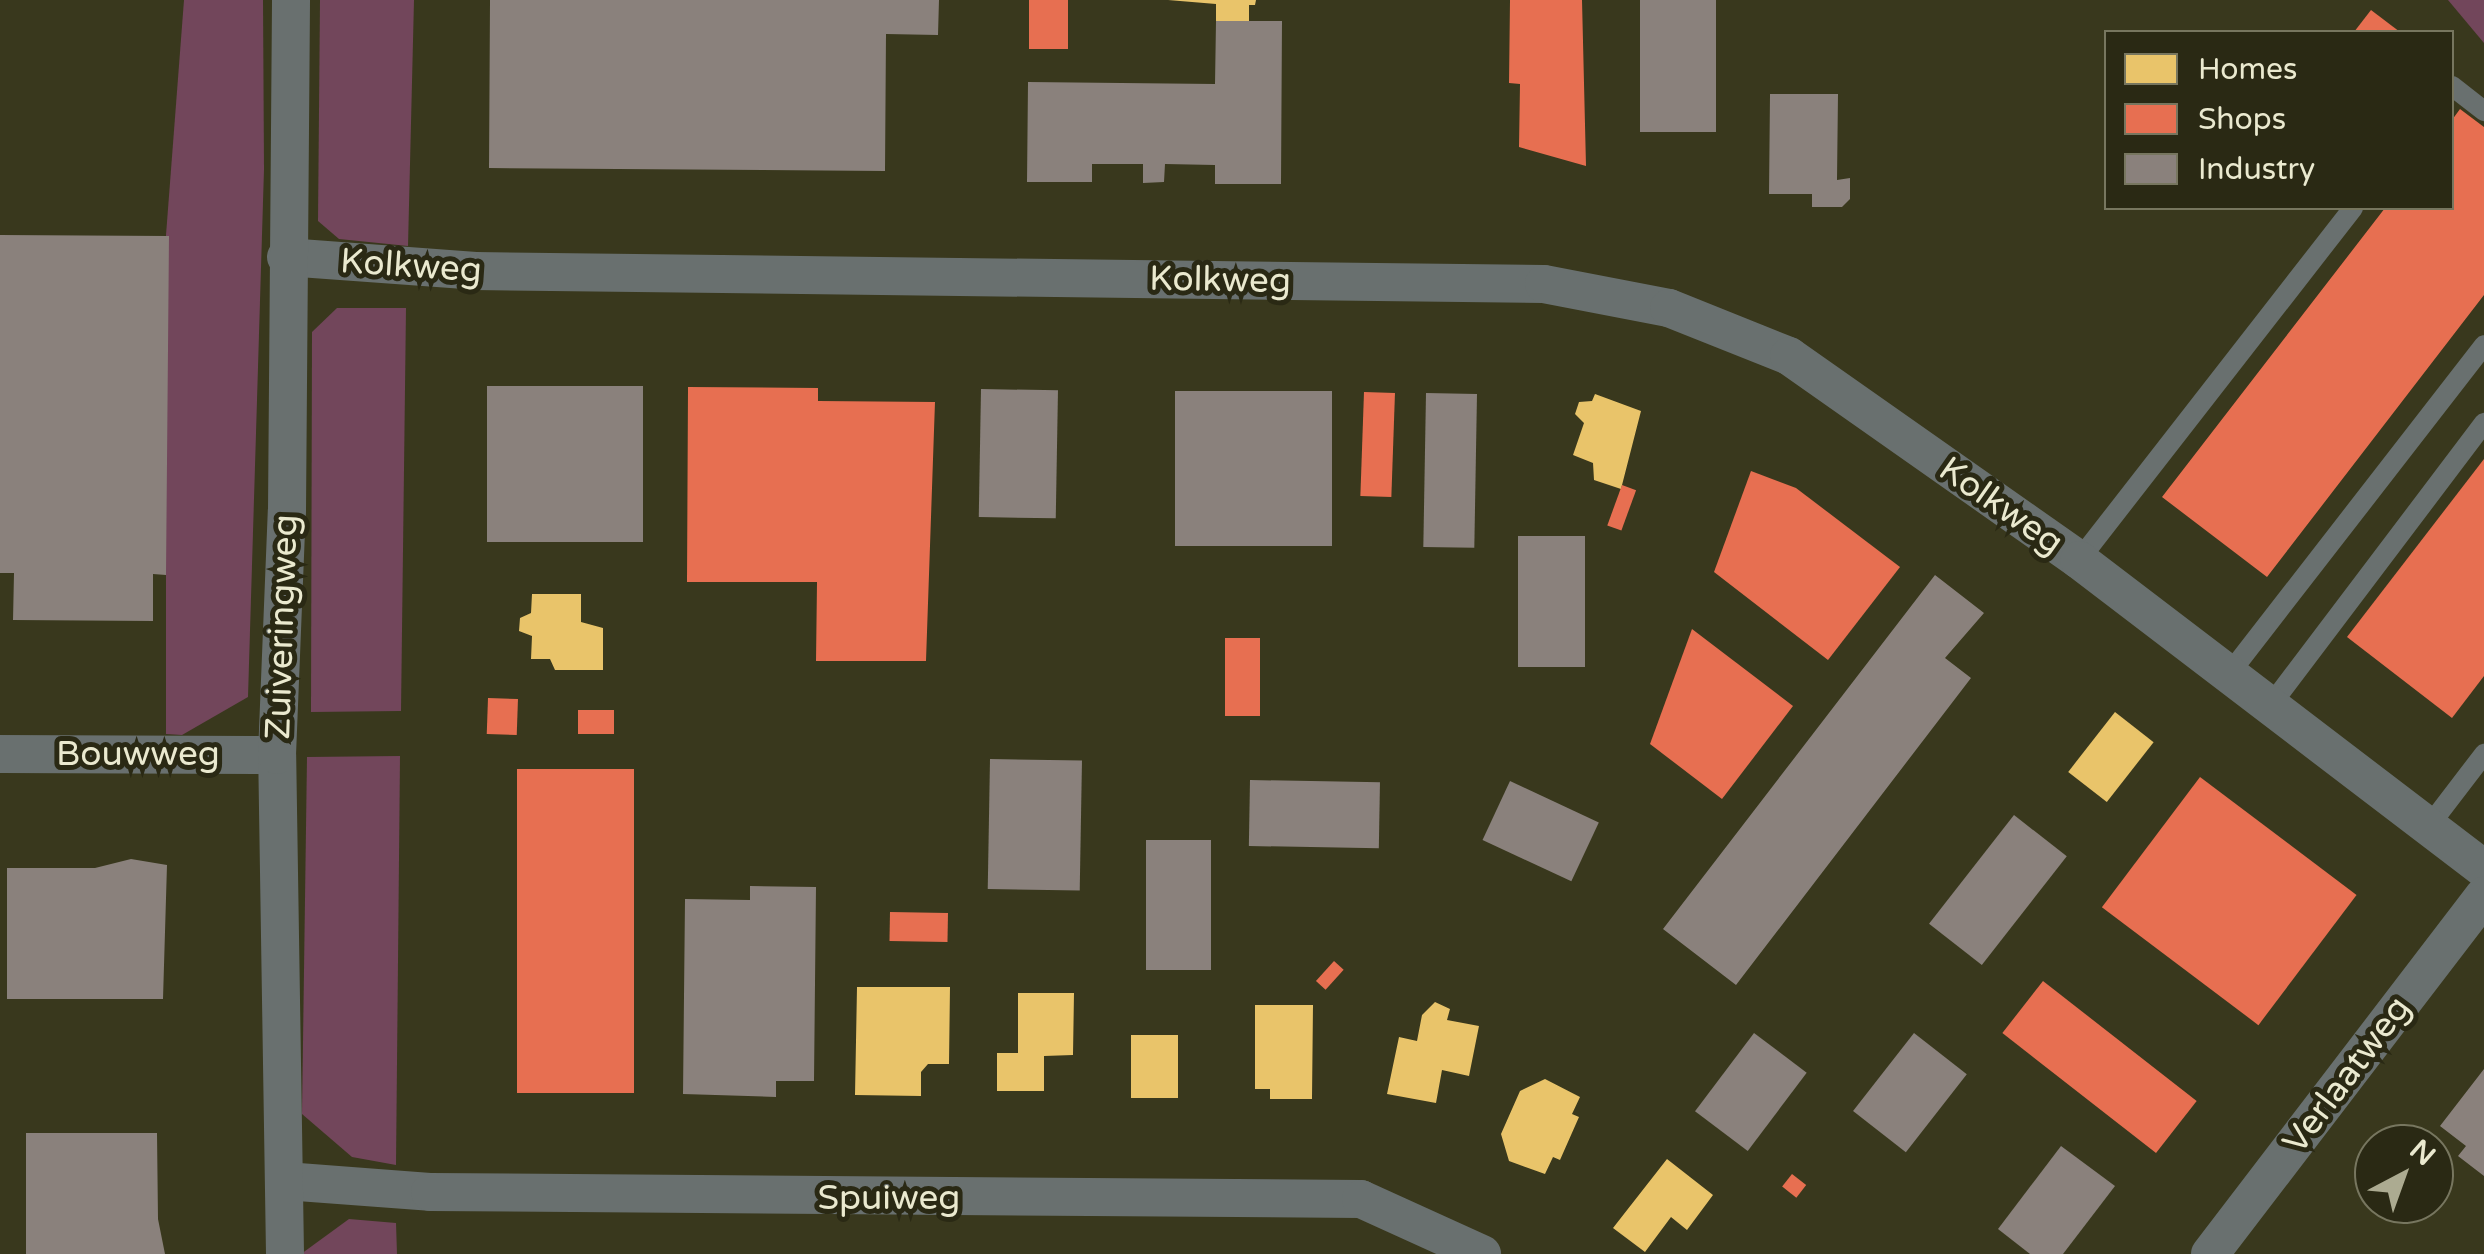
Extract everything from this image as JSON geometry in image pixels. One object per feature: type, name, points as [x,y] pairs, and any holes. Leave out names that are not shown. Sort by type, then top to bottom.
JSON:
[{"type":"street","name":"Zuiveringweg","points":[[284,1254],[277,755],[287,511],[291,0]]},
{"type":"street","name":"Kolkweg","points":[[286,257],[475,271],[1544,284],[1669,308],[1789,356],[2079,560],[2484,868]]},
{"type":"street","name":"Bouwweg","points":[[0,754],[277,755]]},
{"type":"street","name":"Verlaatweg","points":[[2210,1254],[2484,896]]},
{"type":"street","name":"Spuiweg","points":[[285,1182],[489,1193],[1360,1199],[1482,1254]]},
{"type":"lane","points":[[2454,88],[2484,111]]},
{"type":"lane","name":"Kolkweg","points":[[2079,560],[2350,210]]},
{"type":"lane","points":[[2229,674],[2484,346]]},
{"type":"lane","points":[[2270,706],[2484,423]]},
{"type":"lane","points":[[2429,826],[2484,754]]},
{"type":"shaded area","points":[[184,0],[263,0],[264,169],[248,697],[182,735],[166,734],[166,235]]},
{"type":"shaded area","points":[[320,0],[414,0],[408,246],[339,239],[318,221]]},
{"type":"shaded area","points":[[2448,0],[2484,0],[2484,43]]},
{"type":"shaded area","points":[[337,308],[406,308],[401,711],[311,712],[312,332]]},
{"type":"shaded area","points":[[400,756],[396,1165],[352,1157],[302,1114],[307,757]]},
{"type":"shaded area","points":[[349,1219],[396,1223],[397,1254],[301,1254]]},
{"type":"building: Homes","points":[[1168,0],[1256,0],[1255,5],[1249,5],[1249,21],[1216,21],[1216,4]]},
{"type":"building: Homes","points":[[1595,394],[1641,411],[1621,489],[1594,480],[1593,463],[1573,455],[1584,423],[1575,414],[1579,402],[1592,401]]},
{"type":"building: Homes","points":[[532,594],[581,594],[581,622],[603,628],[603,670],[555,670],[550,659],[531,659],[532,636],[519,631],[520,618],[531,613]]},
{"type":"building: Homes","points":[[2115,712],[2154,742],[2107,802],[2068,772]]},
{"type":"building: Homes","points":[[857,987],[950,987],[949,1064],[928,1064],[921,1072],[921,1096],[855,1095]]},
{"type":"building: Homes","points":[[1018,993],[1074,993],[1073,1055],[1044,1056],[1044,1091],[997,1091],[997,1053],[1018,1053]]},
{"type":"building: Homes","points":[[1435,1002],[1450,1009],[1447,1020],[1479,1026],[1469,1076],[1442,1070],[1436,1103],[1387,1094],[1399,1037],[1417,1041],[1422,1015]]},
{"type":"building: Homes","points":[[1255,1005],[1313,1005],[1312,1099],[1270,1099],[1270,1089],[1255,1089]]},
{"type":"building: Homes","points":[[1131,1035],[1178,1035],[1178,1098],[1131,1098]]},
{"type":"building: Homes","points":[[1545,1079],[1580,1097],[1572,1114],[1579,1117],[1560,1160],[1553,1157],[1545,1174],[1509,1161],[1501,1134],[1520,1091]]},
{"type":"building: Homes","points":[[1667,1159],[1713,1195],[1687,1230],[1671,1217],[1645,1252],[1613,1228]]},
{"type":"building: Shops","points":[[1029,0],[1068,0],[1068,49],[1029,49]]},
{"type":"building: Shops","points":[[1510,0],[1582,0],[1586,166],[1519,147],[1520,84],[1509,83]]},
{"type":"building: Shops","points":[[2371,10],[2397,30],[2356,30]]},
{"type":"building: Shops","points":[[2460,109],[2484,127],[2484,295],[2267,577],[2162,497],[2383,210],[2454,210],[2454,117]]},
{"type":"building: Shops","points":[[688,387],[818,388],[818,401],[935,402],[926,661],[816,661],[817,582],[687,582]]},
{"type":"building: Shops","points":[[1364,392],[1395,393],[1391,497],[1360,496]]},
{"type":"building: Shops","points":[[2484,459],[2484,676],[2452,718],[2347,637]]},
{"type":"building: Shops","points":[[1751,471],[1796,488],[1900,567],[1828,660],[1714,572]]},
{"type":"building: Shops","points":[[1622,485],[1636,490],[1621,531],[1607,525]]},
{"type":"building: Shops","points":[[1692,629],[1793,706],[1722,799],[1650,744]]},
{"type":"building: Shops","points":[[1225,638],[1260,638],[1260,716],[1225,716]]},
{"type":"building: Shops","points":[[488,698],[518,699],[517,735],[487,734]]},
{"type":"building: Shops","points":[[578,710],[614,710],[614,734],[578,734]]},
{"type":"building: Shops","points":[[517,769],[634,769],[634,1093],[517,1093]]},
{"type":"building: Shops","points":[[2200,777],[2357,895],[2258,1025],[2102,907]]},
{"type":"building: Shops","points":[[890,912],[948,913],[947,942],[889,941]]},
{"type":"building: Shops","points":[[1334,961],[1344,970],[1326,990],[1316,981]]},
{"type":"building: Shops","points":[[2043,981],[2197,1101],[2156,1153],[2002,1033]]},
{"type":"building: Shops","points":[[1792,1174],[1806,1185],[1796,1198],[1782,1187]]},
{"type":"building: Industry","points":[[490,0],[939,0],[938,35],[886,34],[885,171],[489,168]]},
{"type":"building: Industry","points":[[1640,0],[1716,0],[1716,132],[1640,132]]},
{"type":"building: Industry","points":[[1216,21],[1282,21],[1281,184],[1215,184],[1215,165],[1165,164],[1164,182],[1143,183],[1143,164],[1092,164],[1092,182],[1027,182],[1028,82],[1215,84]]},
{"type":"building: Industry","points":[[1770,94],[1838,94],[1837,180],[1850,178],[1850,199],[1842,207],[1812,207],[1812,194],[1769,194]]},
{"type":"building: Industry","points":[[0,235],[169,236],[166,575],[153,574],[153,621],[13,620],[14,573],[0,573]]},
{"type":"building: Industry","points":[[487,386],[643,386],[643,542],[487,542]]},
{"type":"building: Industry","points":[[981,389],[1058,390],[1056,518],[979,517]]},
{"type":"building: Industry","points":[[1175,391],[1332,391],[1332,546],[1175,546]]},
{"type":"building: Industry","points":[[1426,393],[1477,394],[1474,548],[1423,547]]},
{"type":"building: Industry","points":[[1518,536],[1585,536],[1585,667],[1518,667]]},
{"type":"building: Industry","points":[[1935,575],[1984,613],[1945,658],[1971,678],[1736,985],[1663,929]]},
{"type":"building: Industry","points":[[990,759],[1082,761],[1080,891],[988,889]]},
{"type":"building: Industry","points":[[1250,780],[1380,782],[1379,848],[1249,846]]},
{"type":"building: Industry","points":[[1510,781],[1599,822],[1571,881],[1483,840]]},
{"type":"building: Industry","points":[[2014,815],[2067,856],[1982,965],[1929,924]]},
{"type":"building: Industry","points":[[1146,840],[1211,840],[1211,970],[1146,970]]},
{"type":"building: Industry","points":[[131,859],[167,865],[163,999],[7,999],[7,868],[95,868]]},
{"type":"building: Industry","points":[[750,886],[816,887],[814,1081],[776,1081],[776,1097],[683,1094],[685,899],[750,900]]},
{"type":"building: Industry","points":[[1754,1033],[1807,1073],[1748,1151],[1695,1111]]},
{"type":"building: Industry","points":[[1914,1033],[1967,1074],[1906,1152],[1853,1111]]},
{"type":"building: Industry","points":[[2484,1069],[2484,1176],[2458,1156],[2466,1146],[2454,1137],[2454,1124],[2442,1124]]},
{"type":"building: Industry","points":[[26,1133],[157,1133],[158,1219],[165,1254],[26,1254]]},
{"type":"building: Industry","points":[[2061,1146],[2115,1186],[2063,1254],[2030,1254],[1998,1229]]}]
